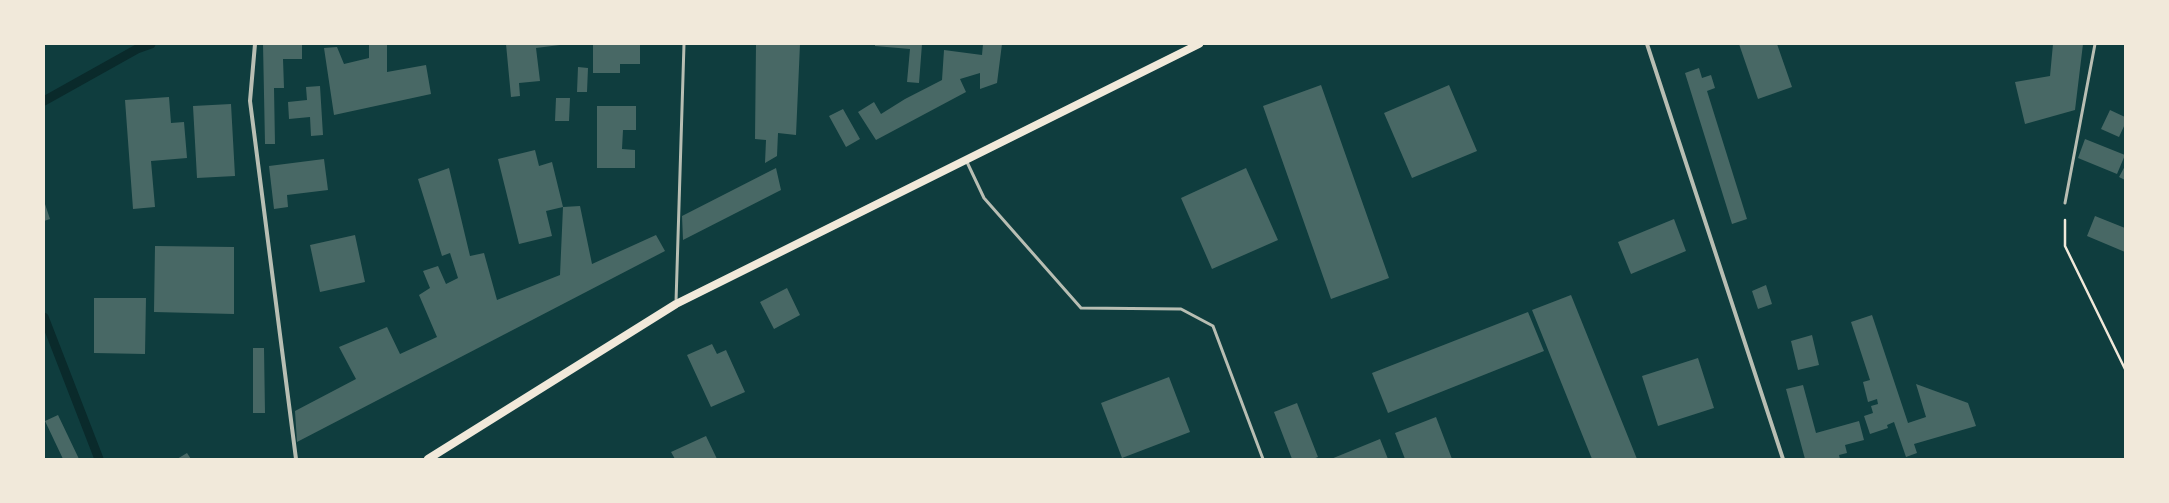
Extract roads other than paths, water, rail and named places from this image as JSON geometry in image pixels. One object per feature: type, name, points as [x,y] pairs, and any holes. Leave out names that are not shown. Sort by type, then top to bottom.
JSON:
[{"type":"main road","points":[[428,459],[676,304],[1199,44]]},
{"type":"street","points":[[255,44],[250,101],[296,459]]},
{"type":"street","points":[[1647,44],[1783,459]]},
{"type":"lane","points":[[676,304],[684,44]]},
{"type":"lane","points":[[2065,203],[2095,44]]},
{"type":"lane","points":[[966,160],[984,198],[1080,308],[1181,309],[1213,326],[1263,459]]},
{"type":"waterway","points":[[44,101],[137,49],[151,44]]},
{"type":"waterway","points":[[44,317],[99,459]]}]
